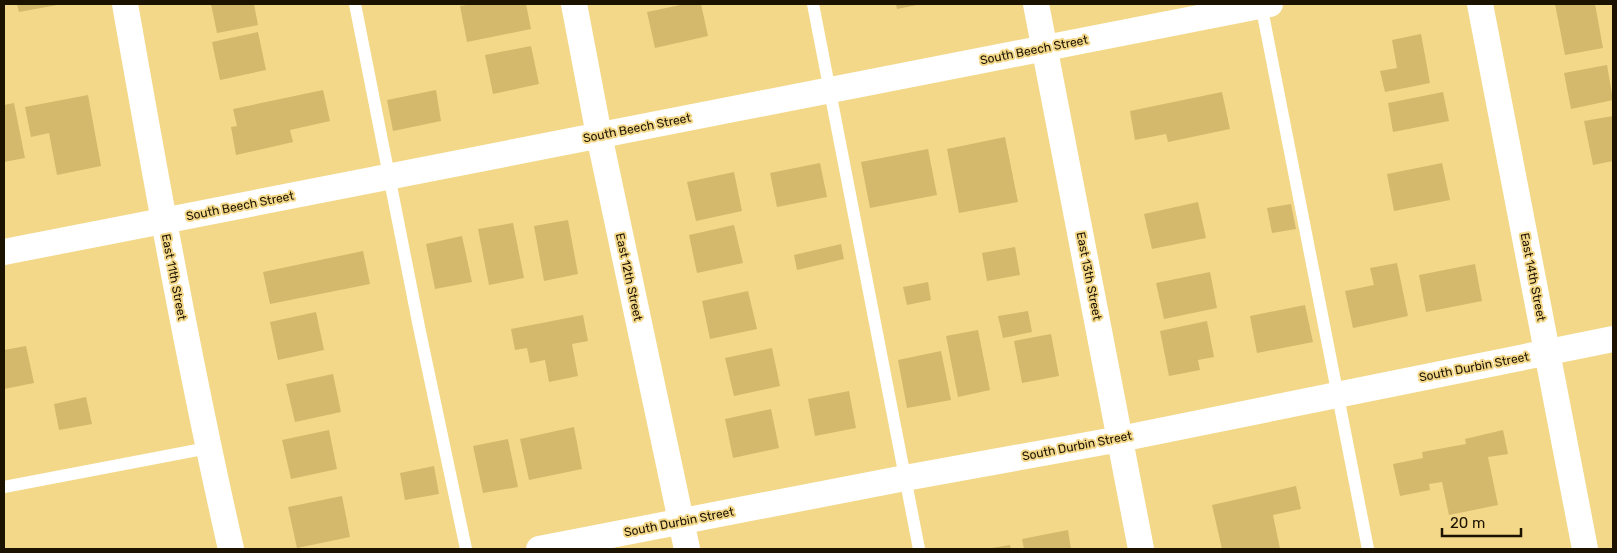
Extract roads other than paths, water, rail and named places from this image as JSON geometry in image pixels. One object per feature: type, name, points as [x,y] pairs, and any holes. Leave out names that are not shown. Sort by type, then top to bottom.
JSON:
[{"type":"street","name":"East 11th Street","points":[[124,4],[163,221],[208,448],[231,549]]},
{"type":"street","name":"East 12th Street","points":[[574,4],[599,135],[687,549]]},
{"type":"street","name":"East 13th Street","points":[[1036,4],[1141,549]]},
{"type":"street","name":"South Beech Street","points":[[4,252],[1264,4]]},
{"type":"street","name":"East 14th Street","points":[[1480,4],[1585,549]]},
{"type":"street","name":"South Durbin Street","points":[[539,549],[905,478],[1120,439],[1613,339]]},
{"type":"lane","points":[[355,4],[419,327],[466,549]]},
{"type":"lane","points":[[813,4],[919,549]]},
{"type":"lane","points":[[1264,4],[1368,549]]},
{"type":"lane","points":[[4,487],[208,448]]}]
